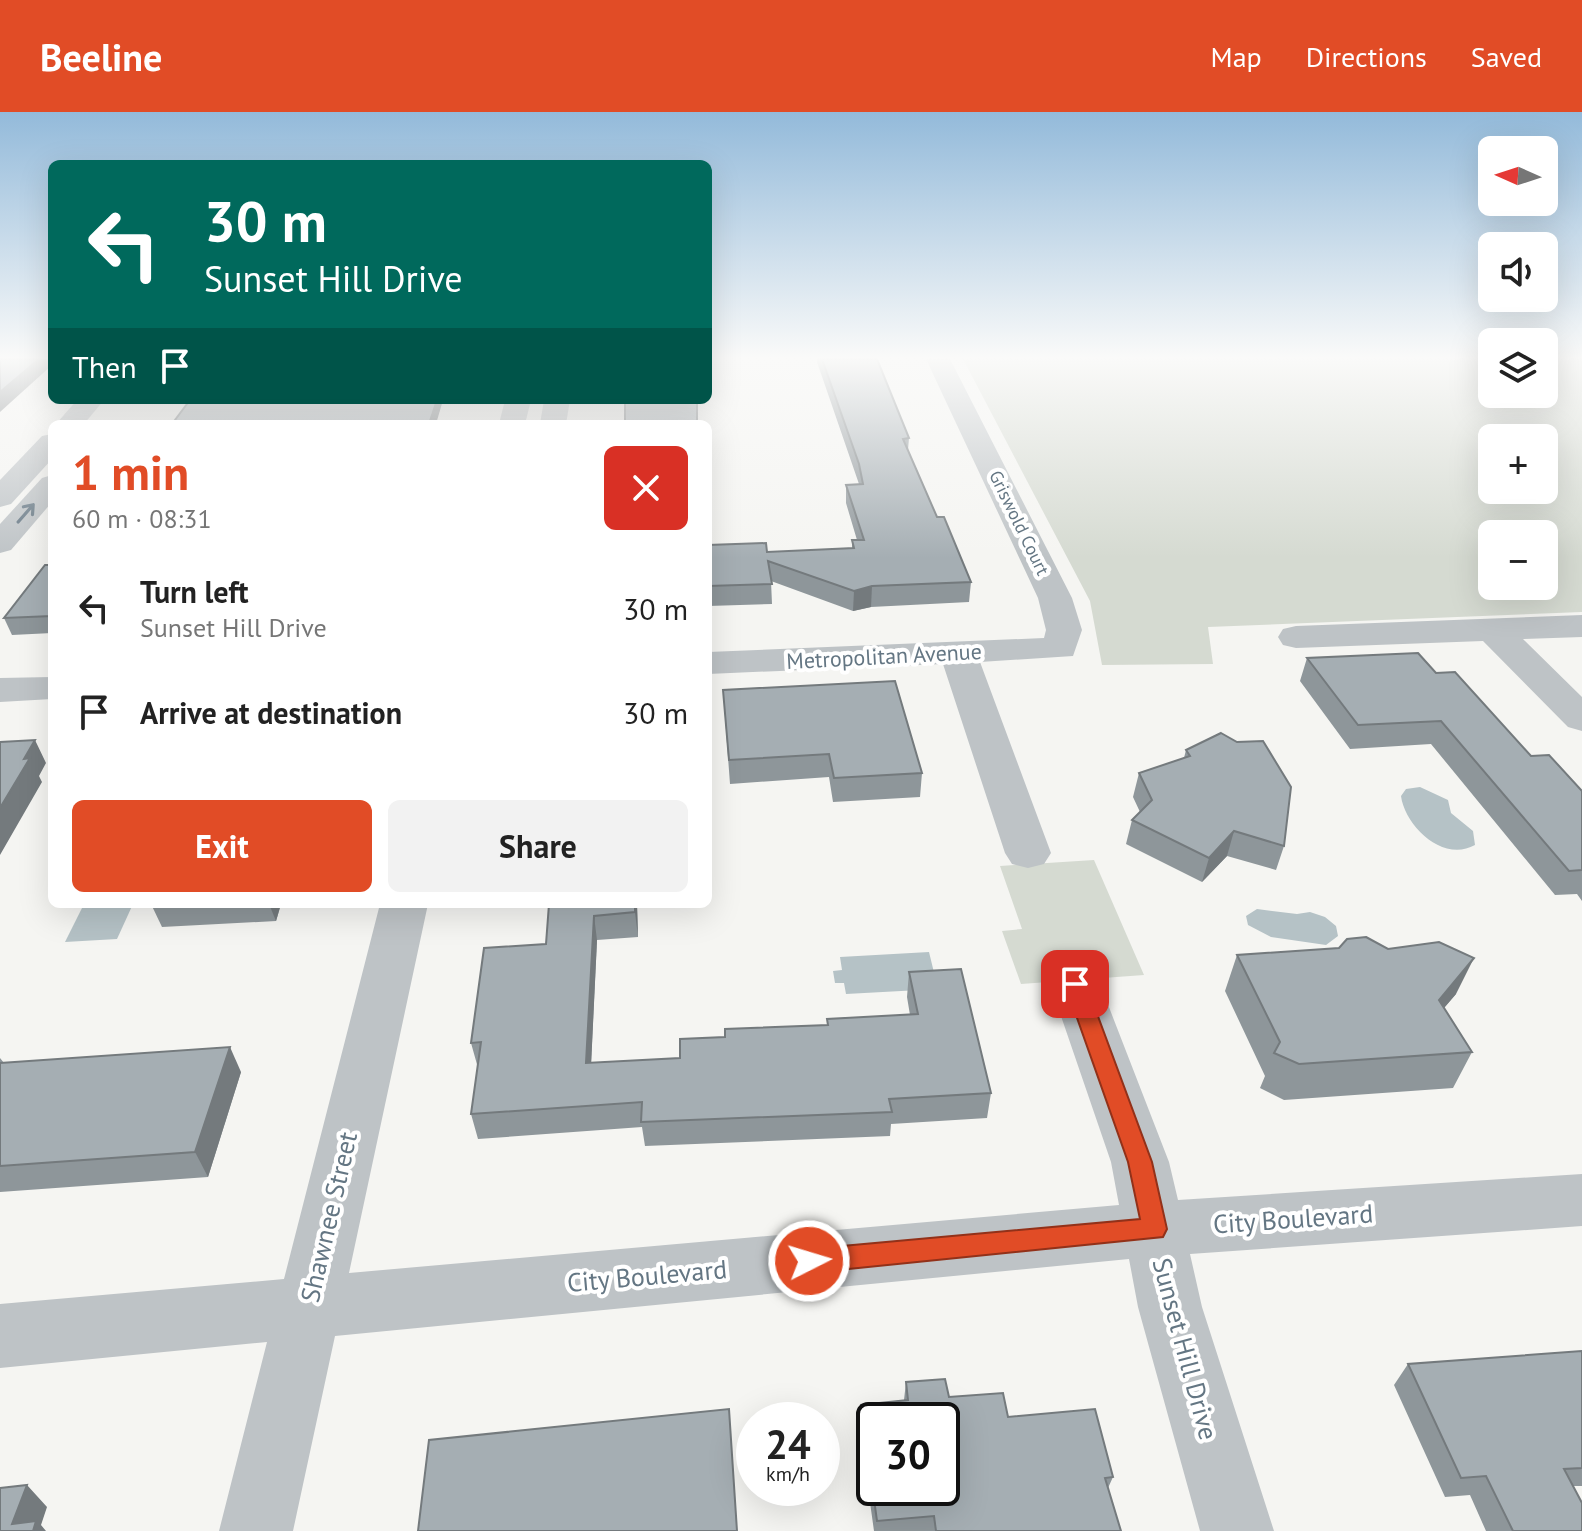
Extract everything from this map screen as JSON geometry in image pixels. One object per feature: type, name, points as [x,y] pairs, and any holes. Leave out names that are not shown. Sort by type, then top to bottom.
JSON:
[{"type":"street","name":"Griswold Court","points":[[970,425],[1055,598],[1064,630],[1060,648]]},
{"type":"street","points":[[0,498],[48,446]]},
{"type":"street","points":[[0,543],[48,489]]},
{"type":"street","points":[[1296,637],[1582,626]]},
{"type":"street","points":[[1492,629],[1582,719]]},
{"type":"street","name":"Metropolitan Avenue","points":[[712,663],[1060,648]]},
{"type":"street","points":[[958,653],[1028,853]]},
{"type":"street","points":[[0,690],[48,688]]},
{"type":"street","name":"Shawnee Street","points":[[256,1531],[403,908]]},
{"type":"street","name":"Sunset Hill Drive","points":[[1075,984],[1140,1162],[1170,1307],[1237,1531]]},
{"type":"street","name":"City Boulevard","points":[[0,1336],[1154,1229],[1582,1200]]},
{"type":"shaded area","points":[[998,425],[1478,425],[1478,504],[1558,504],[1558,425],[1582,425],[1582,612],[1208,627],[1213,664],[1102,665],[1090,601]]},
{"type":"shaded area","points":[[1420,787],[1448,800],[1451,813],[1473,831],[1475,845],[1450,849],[1439,845],[1418,829],[1410,819],[1401,796],[1406,789]]},
{"type":"shaded area","points":[[1094,860],[1144,975],[1021,984],[1002,931],[1022,929],[1000,866]]},
{"type":"shaded area","points":[[82,908],[131,908],[117,939],[65,942]]},
{"type":"shaded area","points":[[1257,909],[1297,914],[1310,912],[1325,917],[1336,926],[1338,936],[1326,945],[1271,937],[1248,925],[1246,916]]},
{"type":"shaded area","points":[[929,952],[938,989],[846,994],[844,983],[835,983],[833,971],[842,970],[840,957]]},
{"type":"building","points":[[845,425],[904,425],[909,438],[903,439],[937,517],[944,517],[971,582],[872,586],[854,591],[768,561],[772,584],[712,586],[712,545],[766,543],[767,552],[854,548],[852,540],[864,540],[846,485],[863,484]]},
{"type":"building","points":[[45,565],[48,565],[48,616],[4,618]]},
{"type":"building","points":[[1418,653],[1436,673],[1455,672],[1531,756],[1549,755],[1582,791],[1582,870],[1569,871],[1441,721],[1358,725],[1307,658]]},
{"type":"building","points":[[895,681],[922,773],[834,778],[829,754],[729,760],[723,690]]},
{"type":"building","points":[[1221,733],[1237,742],[1263,741],[1291,787],[1284,846],[1234,831],[1209,858],[1132,820],[1152,800],[1139,773],[1190,756],[1186,750]]},
{"type":"building","points":[[35,740],[24,759],[30,758],[0,808],[0,742]]},
{"type":"building","points":[[549,908],[635,908],[635,912],[594,916],[586,1063],[680,1058],[680,1039],[725,1037],[725,1029],[828,1025],[827,1019],[918,1014],[909,972],[961,969],[991,1093],[889,1099],[892,1112],[641,1122],[642,1102],[471,1114],[481,1042],[471,1043],[484,948],[546,944]]},
{"type":"building","points":[[1366,937],[1388,949],[1439,942],[1474,958],[1439,1000],[1472,1052],[1299,1064],[1274,1053],[1280,1042],[1237,955],[1339,948],[1347,939]]},
{"type":"building","points":[[230,1047],[195,1152],[0,1166],[0,1063]]},
{"type":"building","points":[[1582,1351],[1582,1468],[1564,1469],[1582,1503],[1582,1531],[1513,1531],[1486,1476],[1461,1478],[1408,1364]]},
{"type":"building","points":[[945,1379],[949,1397],[1003,1393],[1008,1417],[1095,1409],[1113,1477],[1105,1478],[1121,1531],[936,1531],[934,1516],[877,1521],[875,1506],[960,1506],[960,1402],[889,1402],[908,1400],[906,1382]]},
{"type":"building","points":[[729,1409],[737,1531],[418,1531],[429,1440]]},
{"type":"building","points":[[27,1485],[12,1524],[36,1521],[33,1531],[0,1531],[0,1488]]},
{"type":"route","points":[[809,1261],[1154,1229],[1140,1162],[1075,984]]}]
